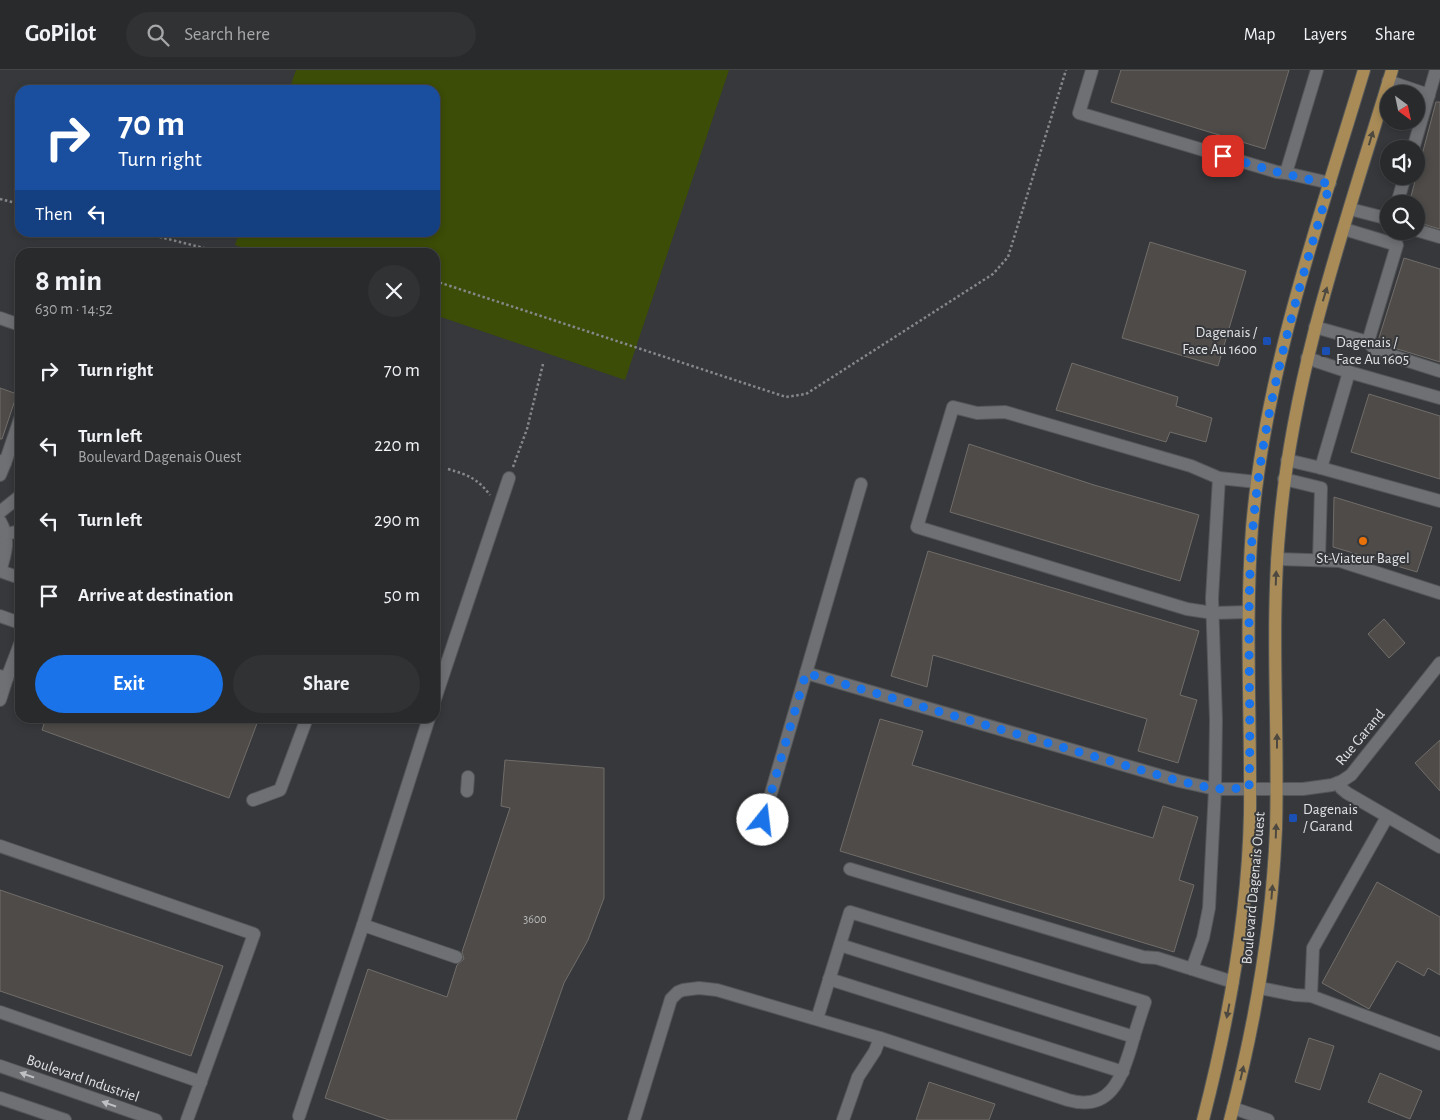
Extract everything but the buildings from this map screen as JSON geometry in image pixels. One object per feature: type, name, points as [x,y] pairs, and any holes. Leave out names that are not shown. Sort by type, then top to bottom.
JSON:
[{"type":"main road","name":"Boulevard Dagenais Ouest","points":[[1202,1120],[1221,1050],[1234,982],[1246,882],[1249,788],[1248,612],[1257,482],[1278,364],[1364,70]]},
{"type":"main road","name":"Boulevard Dagenais Ouest","points":[[1232,1114],[1260,988],[1272,890],[1276,789],[1275,633],[1277,558],[1284,479],[1315,326],[1390,75]]},
{"type":"street","points":[[1092,70],[1079,113],[1277,172],[1330,184]]},
{"type":"street","points":[[1286,173],[1317,70]]},
{"type":"street","points":[[1416,140],[1436,70]]},
{"type":"street","points":[[1390,75],[1429,95]]},
{"type":"street","points":[[1350,209],[1380,217]]},
{"type":"street","points":[[1344,229],[1397,245],[1368,342]]},
{"type":"street","points":[[1425,233],[1440,237]]},
{"type":"street","points":[[0,318],[15,323]]},
{"type":"street","points":[[1315,326],[1368,342],[1377,351],[1440,370]]},
{"type":"street","points":[[1307,358],[1440,398]]},
{"type":"street","points":[[1322,468],[1349,372]]},
{"type":"street","points":[[1248,612],[1213,613],[1187,609],[917,527],[953,407],[977,413],[1005,412],[1191,466],[1219,478],[1257,482]]},
{"type":"street","points":[[2,466],[15,432]]},
{"type":"street","points":[[1287,460],[1322,468],[1440,502]]},
{"type":"street","points":[[440,685],[509,478]]},
{"type":"street","points":[[1192,969],[1203,938],[1209,908],[1215,789],[1216,720],[1212,598],[1219,478]]},
{"type":"street","points":[[1284,479],[1321,488],[1319,560]]},
{"type":"street","points":[[763,820],[861,484]]},
{"type":"street","points":[[0,512],[15,500]]},
{"type":"street","points":[[0,520],[6,534],[6,552],[0,571],[15,576]]},
{"type":"street","points":[[6,534],[15,531]]},
{"type":"street","points":[[1277,558],[1331,560],[1440,593]]},
{"type":"street","points":[[0,616],[15,621]]},
{"type":"street","points":[[0,700],[4,677],[15,654]]},
{"type":"street","name":"Rue Garand","points":[[806,673],[1179,781],[1215,789],[1311,789],[1338,783],[1355,771],[1440,663]]},
{"type":"street","points":[[253,800],[280,790],[305,723]]},
{"type":"street","points":[[299,1116],[363,925],[427,723]]},
{"type":"street","points":[[467,791],[468,777]]},
{"type":"street","points":[[1338,783],[1347,793],[1440,847]]},
{"type":"street","points":[[1311,996],[1313,948],[1387,817]]},
{"type":"street","points":[[0,846],[254,934],[187,1120]]},
{"type":"street","points":[[850,869],[1143,957],[1157,958],[1234,982]]},
{"type":"street","points":[[634,1120],[671,999],[678,992],[699,988],[717,990],[880,1038],[1074,1102],[1090,1102],[1106,1095],[1118,1083],[1145,1002],[850,912],[817,1019]]},
{"type":"street","points":[[363,925],[456,957]]},
{"type":"street","points":[[840,945],[1134,1037]]},
{"type":"street","points":[[829,980],[1122,1072]]},
{"type":"street","points":[[1260,988],[1311,996],[1440,1044]]},
{"type":"street","points":[[0,1012],[201,1082]]},
{"type":"street","points":[[843,1120],[858,1077],[875,1051],[880,1038]]},
{"type":"street","name":"Boulevard Industriel","points":[[0,1066],[156,1120]]},
{"type":"street","points":[[0,1098],[65,1120]]},
{"type":"street","points":[[1232,1114],[1268,1120]]},
{"type":"path","points":[[440,284],[786,397],[806,394],[993,274],[1008,257],[1066,70]]},
{"type":"path","points":[[0,199],[15,203]]},
{"type":"path","points":[[160,237],[204,248]]},
{"type":"path","points":[[509,478],[528,429],[543,364]]},
{"type":"path","points":[[448,470],[468,475],[481,483],[500,508]]},
{"type":"green space","points":[[296,70],[729,70],[625,380],[440,317],[440,248],[244,248],[235,245],[238,237],[440,237],[440,85],[291,85]]},
{"type":"place","name":"Dagenais / Face Au 1600","points":[[1267,341]]},
{"type":"place","name":"Dagenais / Face Au 1605","points":[[1326,351]]},
{"type":"place","name":"St-Viateur Bagel","points":[[1363,541]]},
{"type":"place","name":"Dagenais / Garand","points":[[1293,818]]},
{"type":"route","points":[[763,820],[806,673],[1179,781],[1215,789],[1249,788],[1248,603],[1257,482],[1278,364],[1330,184],[1277,172],[1223,156]]}]
